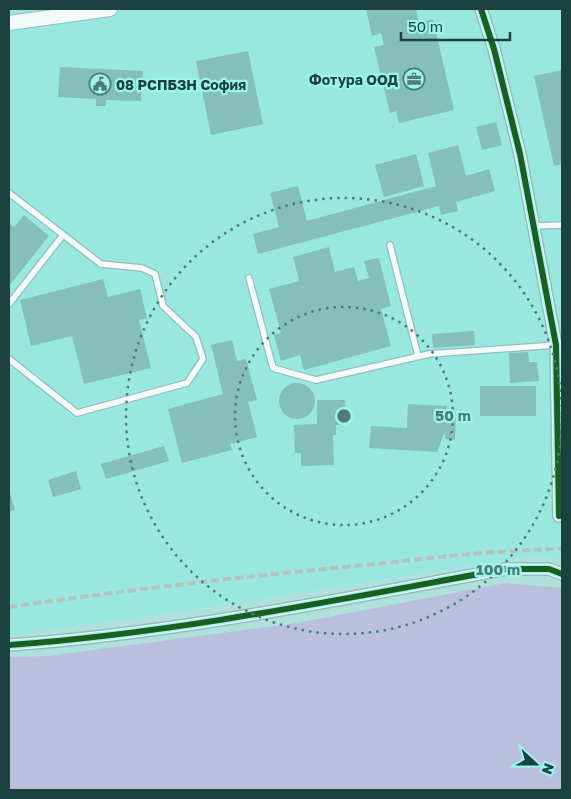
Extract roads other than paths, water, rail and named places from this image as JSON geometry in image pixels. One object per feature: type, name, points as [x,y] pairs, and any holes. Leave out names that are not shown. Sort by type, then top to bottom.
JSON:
[{"type":"street","points":[[9,23],[110,9]]},
{"type":"street","points":[[481,9],[494,49],[520,154],[556,345],[559,516]]},
{"type":"street","points":[[9,646],[87,640],[205,622],[506,569],[549,569],[562,574]]},
{"type":"lane","points":[[9,193],[101,264],[142,268],[155,274],[163,306],[196,338],[203,359],[188,383],[77,412],[9,359]]},
{"type":"lane","points":[[534,226],[562,225]]},
{"type":"lane","points":[[9,304],[63,235]]},
{"type":"lane","points":[[390,245],[418,356]]},
{"type":"lane","points":[[249,278],[273,368],[316,380],[418,356],[556,345]]},
{"type":"railway","points":[[9,607],[276,574],[464,555],[562,549]]},
{"type":"place","name":"Фотура ООД","points":[[414,79]]},
{"type":"place","name":"08 РСПБЗН София","points":[[100,84]]}]
